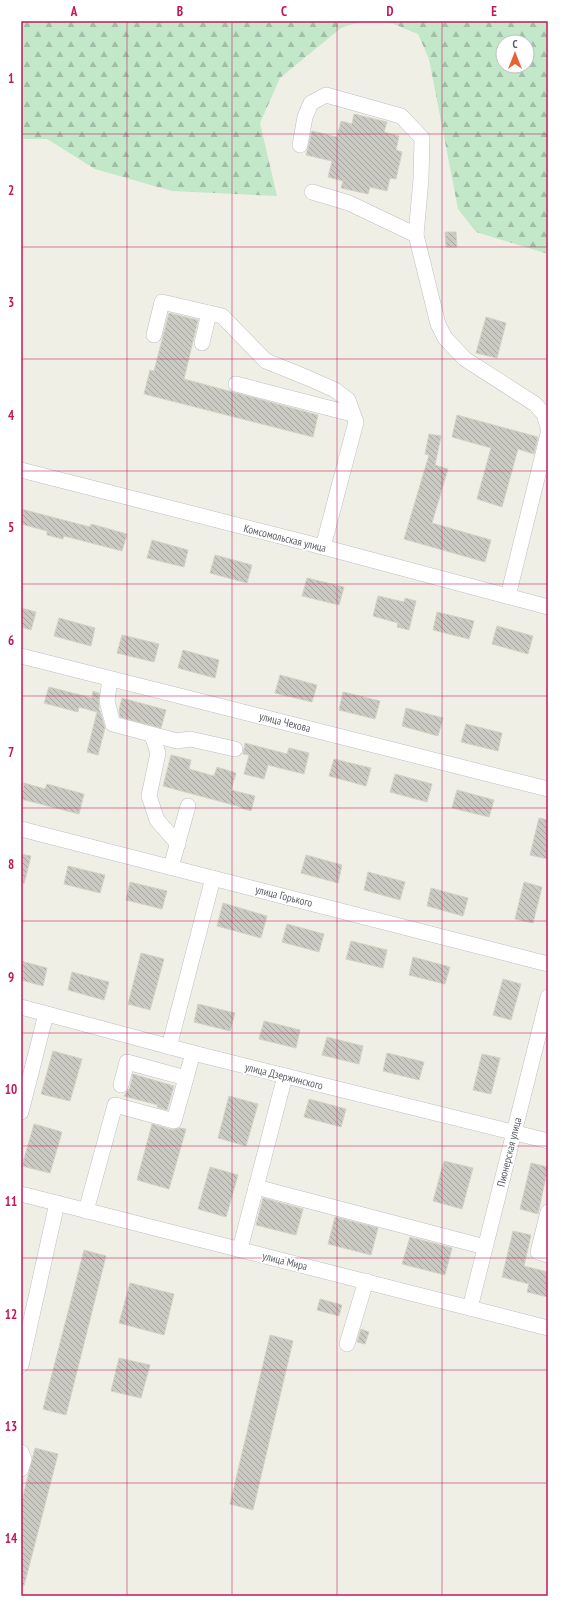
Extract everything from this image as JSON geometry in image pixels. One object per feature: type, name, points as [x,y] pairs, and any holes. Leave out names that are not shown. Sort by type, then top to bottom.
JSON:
[{"type":"street","points":[[300,145],[305,117],[311,103],[326,95],[401,116],[422,138],[421,179],[416,235],[438,324],[445,338],[465,359],[535,404],[544,414],[548,428]]},
{"type":"street","points":[[312,192],[349,203],[416,235]]},
{"type":"street","points":[[154,334],[162,302],[222,316],[266,361],[335,390],[348,400],[356,422],[323,547]]},
{"type":"street","points":[[202,343],[209,313]]},
{"type":"street","points":[[236,384],[352,414]]},
{"type":"street","points":[[508,596],[548,434]]},
{"type":"street","name":"Комсомольская улица","points":[[21,470],[323,547],[548,607]]},
{"type":"street","name":"улица Чехова","points":[[21,656],[548,789]]},
{"type":"street","points":[[110,678],[107,701],[113,724],[177,741],[190,739],[235,749]]},
{"type":"street","points":[[152,735],[158,753],[149,796],[157,820],[178,844]]},
{"type":"street","points":[[171,867],[188,806]]},
{"type":"street","name":"улица Горького","points":[[21,829],[548,964]]},
{"type":"street","points":[[169,1047],[213,878]]},
{"type":"street","name":"Пионерская улица","points":[[470,1308],[548,997]]},
{"type":"street","name":"улица Дзержинского","points":[[21,1007],[169,1047],[548,1141]]},
{"type":"street","points":[[21,1112],[46,1014]]},
{"type":"street","points":[[86,1210],[116,1105],[174,1121],[193,1053]]},
{"type":"street","points":[[121,1085],[127,1062],[186,1078]]},
{"type":"street","points":[[240,1249],[285,1076]]},
{"type":"street","points":[[256,1187],[485,1247]]},
{"type":"street","name":"улица Мира","points":[[21,1194],[548,1328]]},
{"type":"street","points":[[21,1364],[57,1203]]},
{"type":"street","points":[[548,1212],[538,1252],[548,1255]]},
{"type":"street","points":[[347,1344],[366,1281]]},
{"type":"street","points":[[21,1452],[24,1459],[21,1469]]},
{"type":"green space","points":[[21,21],[362,21],[341,28],[280,78],[260,123],[277,196],[172,191],[95,169],[47,139],[21,139]]},
{"type":"green space","points":[[375,21],[548,21],[548,254],[476,232],[458,209],[429,59],[418,34],[391,23]]},
{"type":"building","points":[[354,114],[387,122],[384,132],[399,136],[396,150],[402,152],[396,179],[390,178],[387,191],[370,187],[368,194],[341,188],[343,181],[328,177],[332,161],[306,155],[312,131],[337,137],[341,121],[352,124]]},
{"type":"building","points":[[445,232],[456,232],[457,247],[446,247]]},
{"type":"building","points":[[169,313],[198,320],[184,379],[318,415],[313,437],[144,394],[150,370],[154,371]]},
{"type":"building","points":[[486,317],[506,323],[497,358],[476,353]]},
{"type":"building","points":[[457,415],[538,437],[534,454],[518,449],[502,507],[477,499],[491,448],[452,437]]},
{"type":"building","points":[[429,434],[441,436],[435,465],[448,469],[432,523],[491,540],[485,562],[404,539],[429,455],[425,454]]},
{"type":"building","points":[[21,509],[90,527],[91,524],[127,534],[122,551],[64,536],[63,539],[47,535],[47,531],[21,524]]},
{"type":"building","points":[[152,540],[188,550],[184,567],[147,558]]},
{"type":"building","points":[[215,555],[252,565],[247,583],[210,573]]},
{"type":"building","points":[[307,578],[344,587],[339,605],[302,596]]},
{"type":"building","points":[[378,596],[404,602],[405,598],[416,601],[409,630],[397,627],[398,623],[373,616]]},
{"type":"building","points":[[21,608],[36,612],[31,630],[21,627]]},
{"type":"building","points":[[437,612],[474,621],[469,639],[433,630]]},
{"type":"building","points":[[59,618],[95,628],[91,646],[54,636]]},
{"type":"building","points":[[497,626],[533,636],[528,654],[492,644]]},
{"type":"building","points":[[122,635],[159,644],[154,662],[117,653]]},
{"type":"building","points":[[183,650],[219,660],[215,678],[178,668]]},
{"type":"building","points":[[280,675],[317,685],[312,702],[275,693]]},
{"type":"building","points":[[49,687],[92,698],[93,691],[99,693],[99,710],[105,728],[98,755],[87,752],[97,712],[79,707],[78,712],[44,703]]},
{"type":"building","points":[[343,692],[380,701],[375,719],[339,710]]},
{"type":"building","points":[[122,698],[166,710],[161,728],[120,717],[119,710]]},
{"type":"building","points":[[406,708],[443,718],[438,736],[402,726]]},
{"type":"building","points":[[466,724],[502,733],[498,751],[461,742]]},
{"type":"building","points":[[245,743],[287,754],[289,748],[309,753],[304,774],[268,765],[264,779],[244,774],[249,755],[243,754]]},
{"type":"building","points":[[171,755],[191,760],[189,769],[214,776],[217,767],[236,773],[231,790],[255,796],[251,811],[163,786]]},
{"type":"building","points":[[334,759],[371,768],[366,786],[329,776]]},
{"type":"building","points":[[395,774],[432,784],[427,802],[390,792]]},
{"type":"building","points":[[24,783],[45,789],[47,784],[84,794],[79,814],[21,799]]},
{"type":"building","points":[[457,790],[494,800],[489,817],[452,808]]},
{"type":"building","points":[[539,818],[548,820],[548,859],[530,855]]},
{"type":"building","points":[[21,854],[31,856],[24,884],[21,883]]},
{"type":"building","points":[[306,855],[342,865],[338,883],[301,873]]},
{"type":"building","points":[[68,866],[105,875],[100,893],[64,884]]},
{"type":"building","points":[[368,872],[405,882],[400,900],[364,890]]},
{"type":"building","points":[[130,882],[167,891],[162,909],[126,900]]},
{"type":"building","points":[[524,882],[542,887],[533,923],[515,919]]},
{"type":"building","points":[[431,888],[468,898],[463,916],[427,906]]},
{"type":"building","points":[[223,903],[267,916],[261,938],[217,926]]},
{"type":"building","points":[[287,924],[324,934],[319,952],[282,942]]},
{"type":"building","points":[[351,941],[387,950],[383,968],[346,959]]},
{"type":"building","points":[[141,953],[164,959],[150,1010],[128,1004]]},
{"type":"building","points":[[413,957],[450,967],[445,984],[409,975]]},
{"type":"building","points":[[21,961],[47,968],[43,986],[21,980]]},
{"type":"building","points":[[72,972],[109,982],[104,1000],[68,990]]},
{"type":"building","points":[[503,979],[521,984],[511,1020],[493,1015]]},
{"type":"building","points":[[198,1004],[235,1013],[230,1031],[194,1022]]},
{"type":"building","points":[[264,1021],[300,1030],[296,1048],[259,1039]]},
{"type":"building","points":[[327,1037],[363,1046],[359,1064],[322,1055]]},
{"type":"building","points":[[53,1051],[82,1059],[70,1101],[41,1094]]},
{"type":"building","points":[[387,1053],[424,1062],[419,1080],[383,1071]]},
{"type":"building","points":[[482,1054],[500,1058],[491,1094],[473,1090]]},
{"type":"building","points":[[133,1074],[174,1086],[167,1110],[157,1107],[158,1105],[124,1096],[130,1088]]},
{"type":"building","points":[[229,1096],[258,1104],[246,1146],[218,1138]]},
{"type":"building","points":[[309,1099],[346,1109],[341,1127],[304,1117]]},
{"type":"building","points":[[34,1124],[62,1132],[50,1173],[22,1166]]},
{"type":"building","points":[[152,1124],[172,1130],[180,1128],[186,1129],[169,1189],[137,1180]]},
{"type":"building","points":[[444,1161],[473,1168],[462,1209],[433,1201]]},
{"type":"building","points":[[531,1163],[548,1167],[538,1214],[520,1209]]},
{"type":"building","points":[[210,1167],[238,1175],[226,1217],[198,1209]]},
{"type":"building","points":[[263,1198],[303,1209],[296,1235],[256,1225]]},
{"type":"building","points":[[335,1217],[378,1228],[371,1255],[328,1244]]},
{"type":"building","points":[[513,1231],[531,1235],[524,1266],[548,1272],[548,1297],[527,1292],[529,1284],[502,1277]]},
{"type":"building","points":[[410,1237],[452,1248],[445,1275],[402,1264]]},
{"type":"building","points":[[84,1250],[106,1256],[66,1415],[43,1409]]},
{"type":"building","points":[[130,1283],[174,1294],[164,1335],[119,1323]]},
{"type":"building","points":[[320,1299],[342,1305],[339,1316],[317,1310]]},
{"type":"building","points":[[361,1329],[369,1332],[365,1344],[357,1342]]},
{"type":"building","points":[[270,1335],[293,1341],[253,1510],[230,1504]]},
{"type":"building","points":[[119,1358],[150,1365],[141,1398],[111,1391]]},
{"type":"building","points":[[35,1448],[58,1454],[24,1586],[21,1586],[21,1504]]}]
